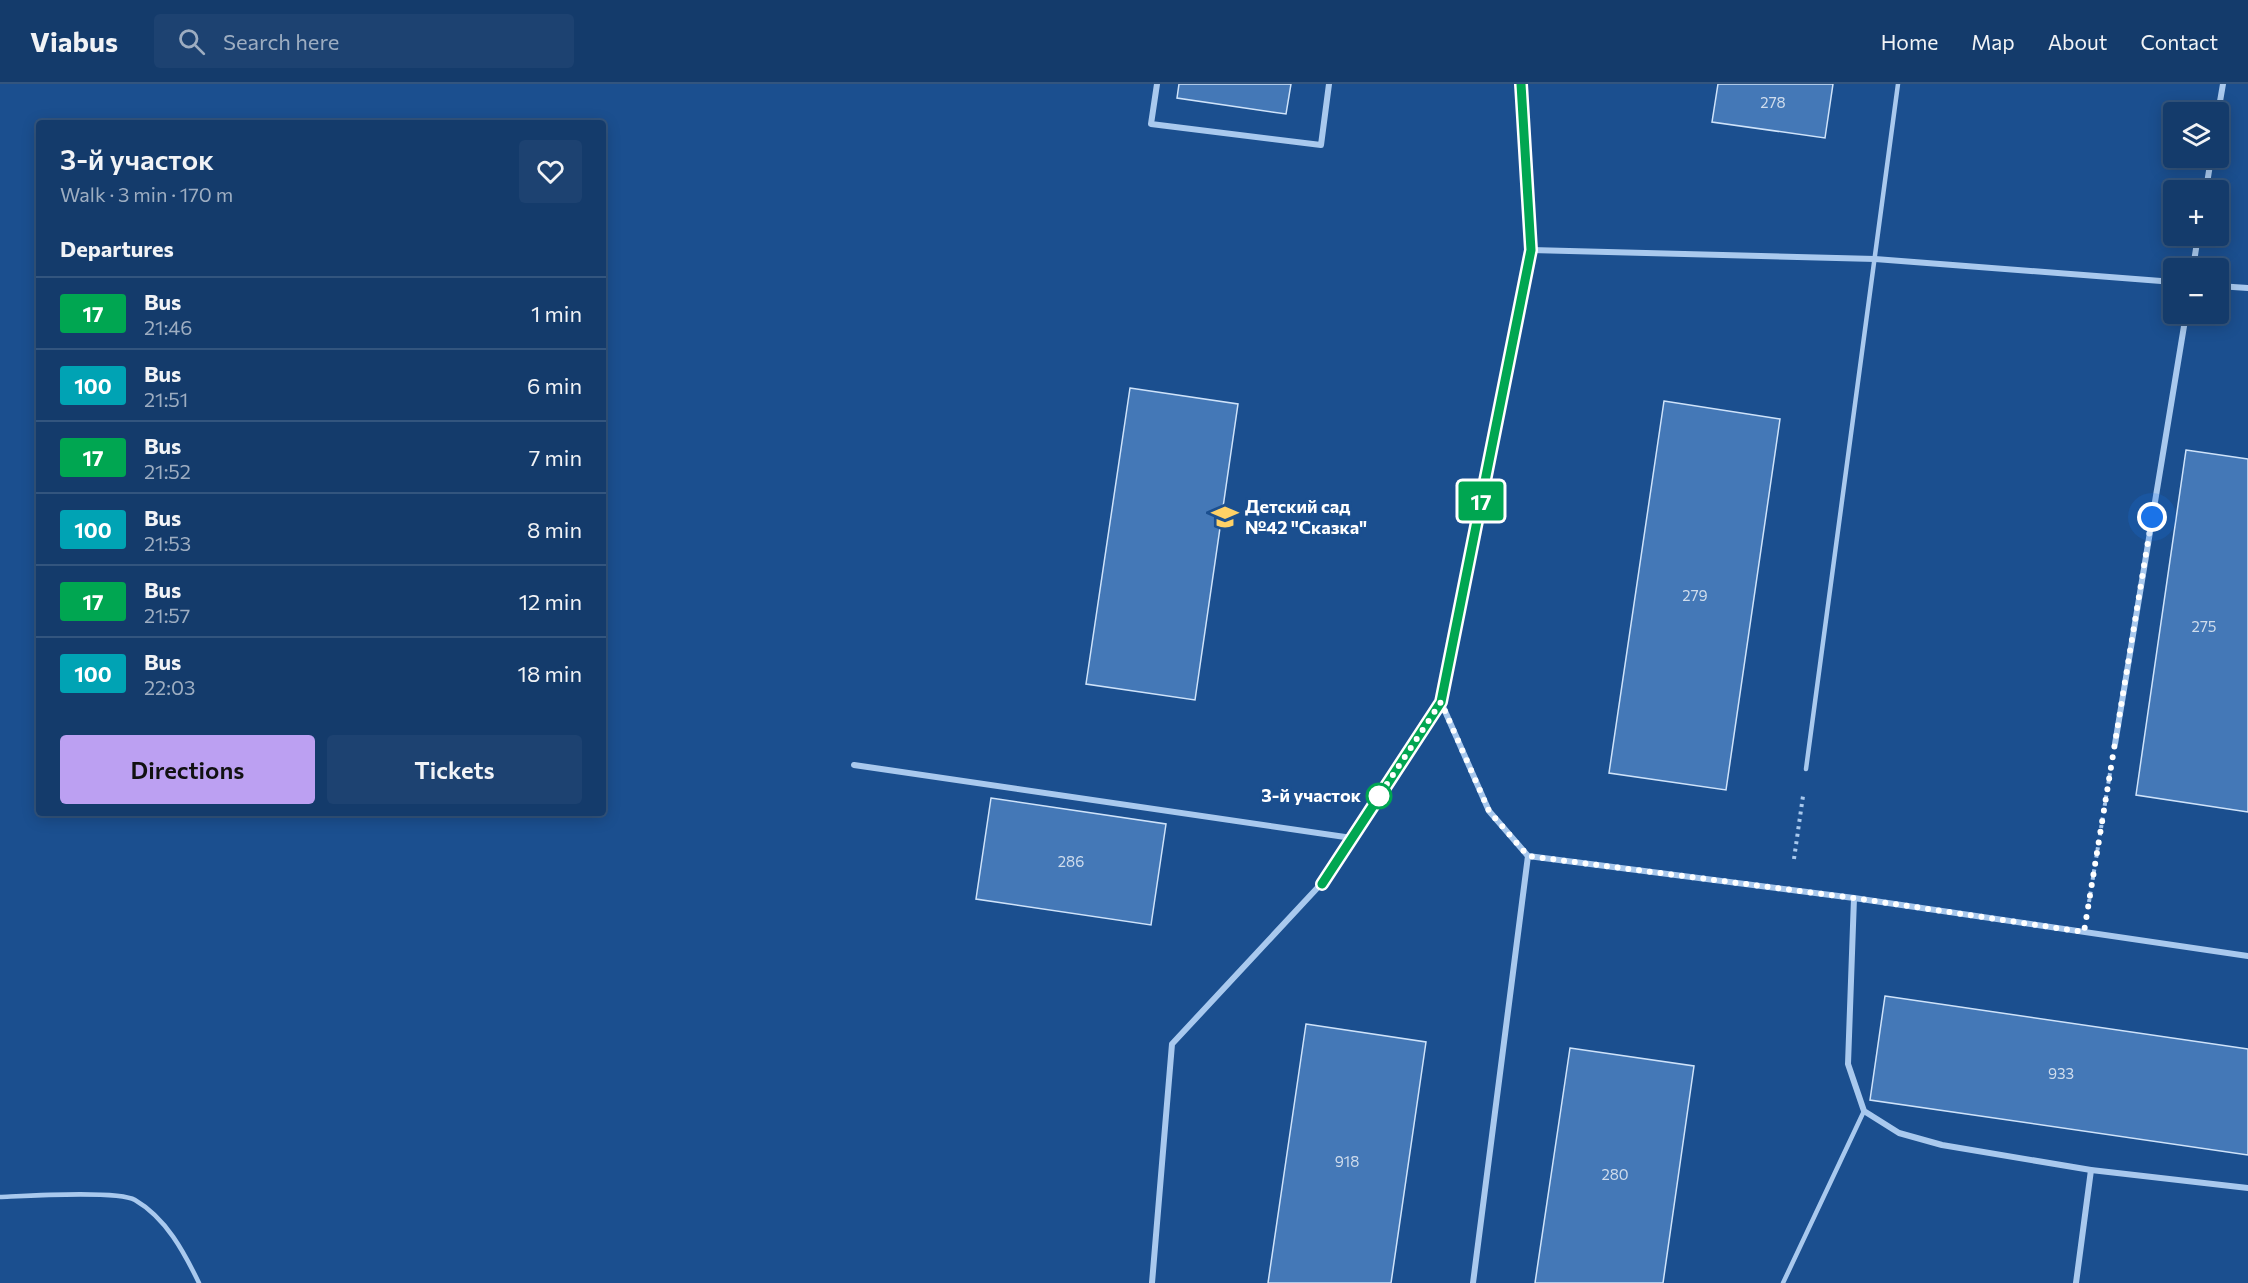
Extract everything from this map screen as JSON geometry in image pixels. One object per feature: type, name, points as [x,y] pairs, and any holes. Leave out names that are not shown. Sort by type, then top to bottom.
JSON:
[{"type":"street","points":[[1157,84],[1151,124],[1321,146],[1329,84]]},
{"type":"street","points":[[1152,1283],[1172,1044],[1322,884],[1441,702],[1531,250],[1521,84]]},
{"type":"street","points":[[2220,102],[2223,84]]},
{"type":"street","points":[[1531,250],[1875,259],[2163,281]]},
{"type":"street","points":[[2229,287],[2248,288]]},
{"type":"street","points":[[2115,744],[2184,324]]},
{"type":"street","points":[[1441,702],[1489,811],[1528,856],[1854,898],[2248,956]]},
{"type":"street","points":[[854,765],[1352,838]]},
{"type":"street","points":[[1473,1283],[1528,856]]},
{"type":"street","points":[[1854,898],[1848,1064],[1864,1111],[1899,1133],[1941,1145],[2091,1170],[2248,1188]]},
{"type":"street","points":[[2076,1283],[2091,1170]]},
{"type":"lane","points":[[1806,769],[1898,84]]},
{"type":"lane","points":[[1784,1283],[1864,1111]]},
{"type":"lane","points":[[0,1197],[71,1195],[133,1199],[171,1231],[199,1283]]},
{"type":"path","points":[[2084,932],[2115,744]]},
{"type":"path","points":[[1790,890],[1806,769]]},
{"type":"building","points":[[1179,84],[1291,84],[1286,114],[1177,98]]},
{"type":"building","points":[[1718,84],[1833,84],[1825,138],[1712,122]]},
{"type":"building","points":[[1130,388],[1238,404],[1195,700],[1086,684]]},
{"type":"building","points":[[1664,401],[1780,419],[1726,790],[1609,773]]},
{"type":"building","points":[[2186,450],[2248,459],[2248,812],[2136,795]]},
{"type":"building","points":[[991,798],[1166,824],[1151,925],[976,899]]},
{"type":"building","points":[[1885,996],[2248,1049],[2248,1155],[1870,1100]]},
{"type":"building","points":[[1306,1024],[1426,1042],[1391,1283],[1268,1283]]},
{"type":"building","points":[[1570,1048],[1694,1066],[1663,1283],[1535,1283]]},
{"type":"bus line","name":"17","points":[[1322,884],[1441,702],[1531,250],[1521,84]]},
{"type":"place","name":"Детский сад №42 \"Сказка\"","points":[[1225,517]]},
{"type":"place","name":"3-й участок","points":[[1379,796]]},
{"type":"route","points":[[1379,796],[1377,799],[1441,702],[1489,811],[1528,856],[1854,898],[2084,932],[2152,517]]}]
